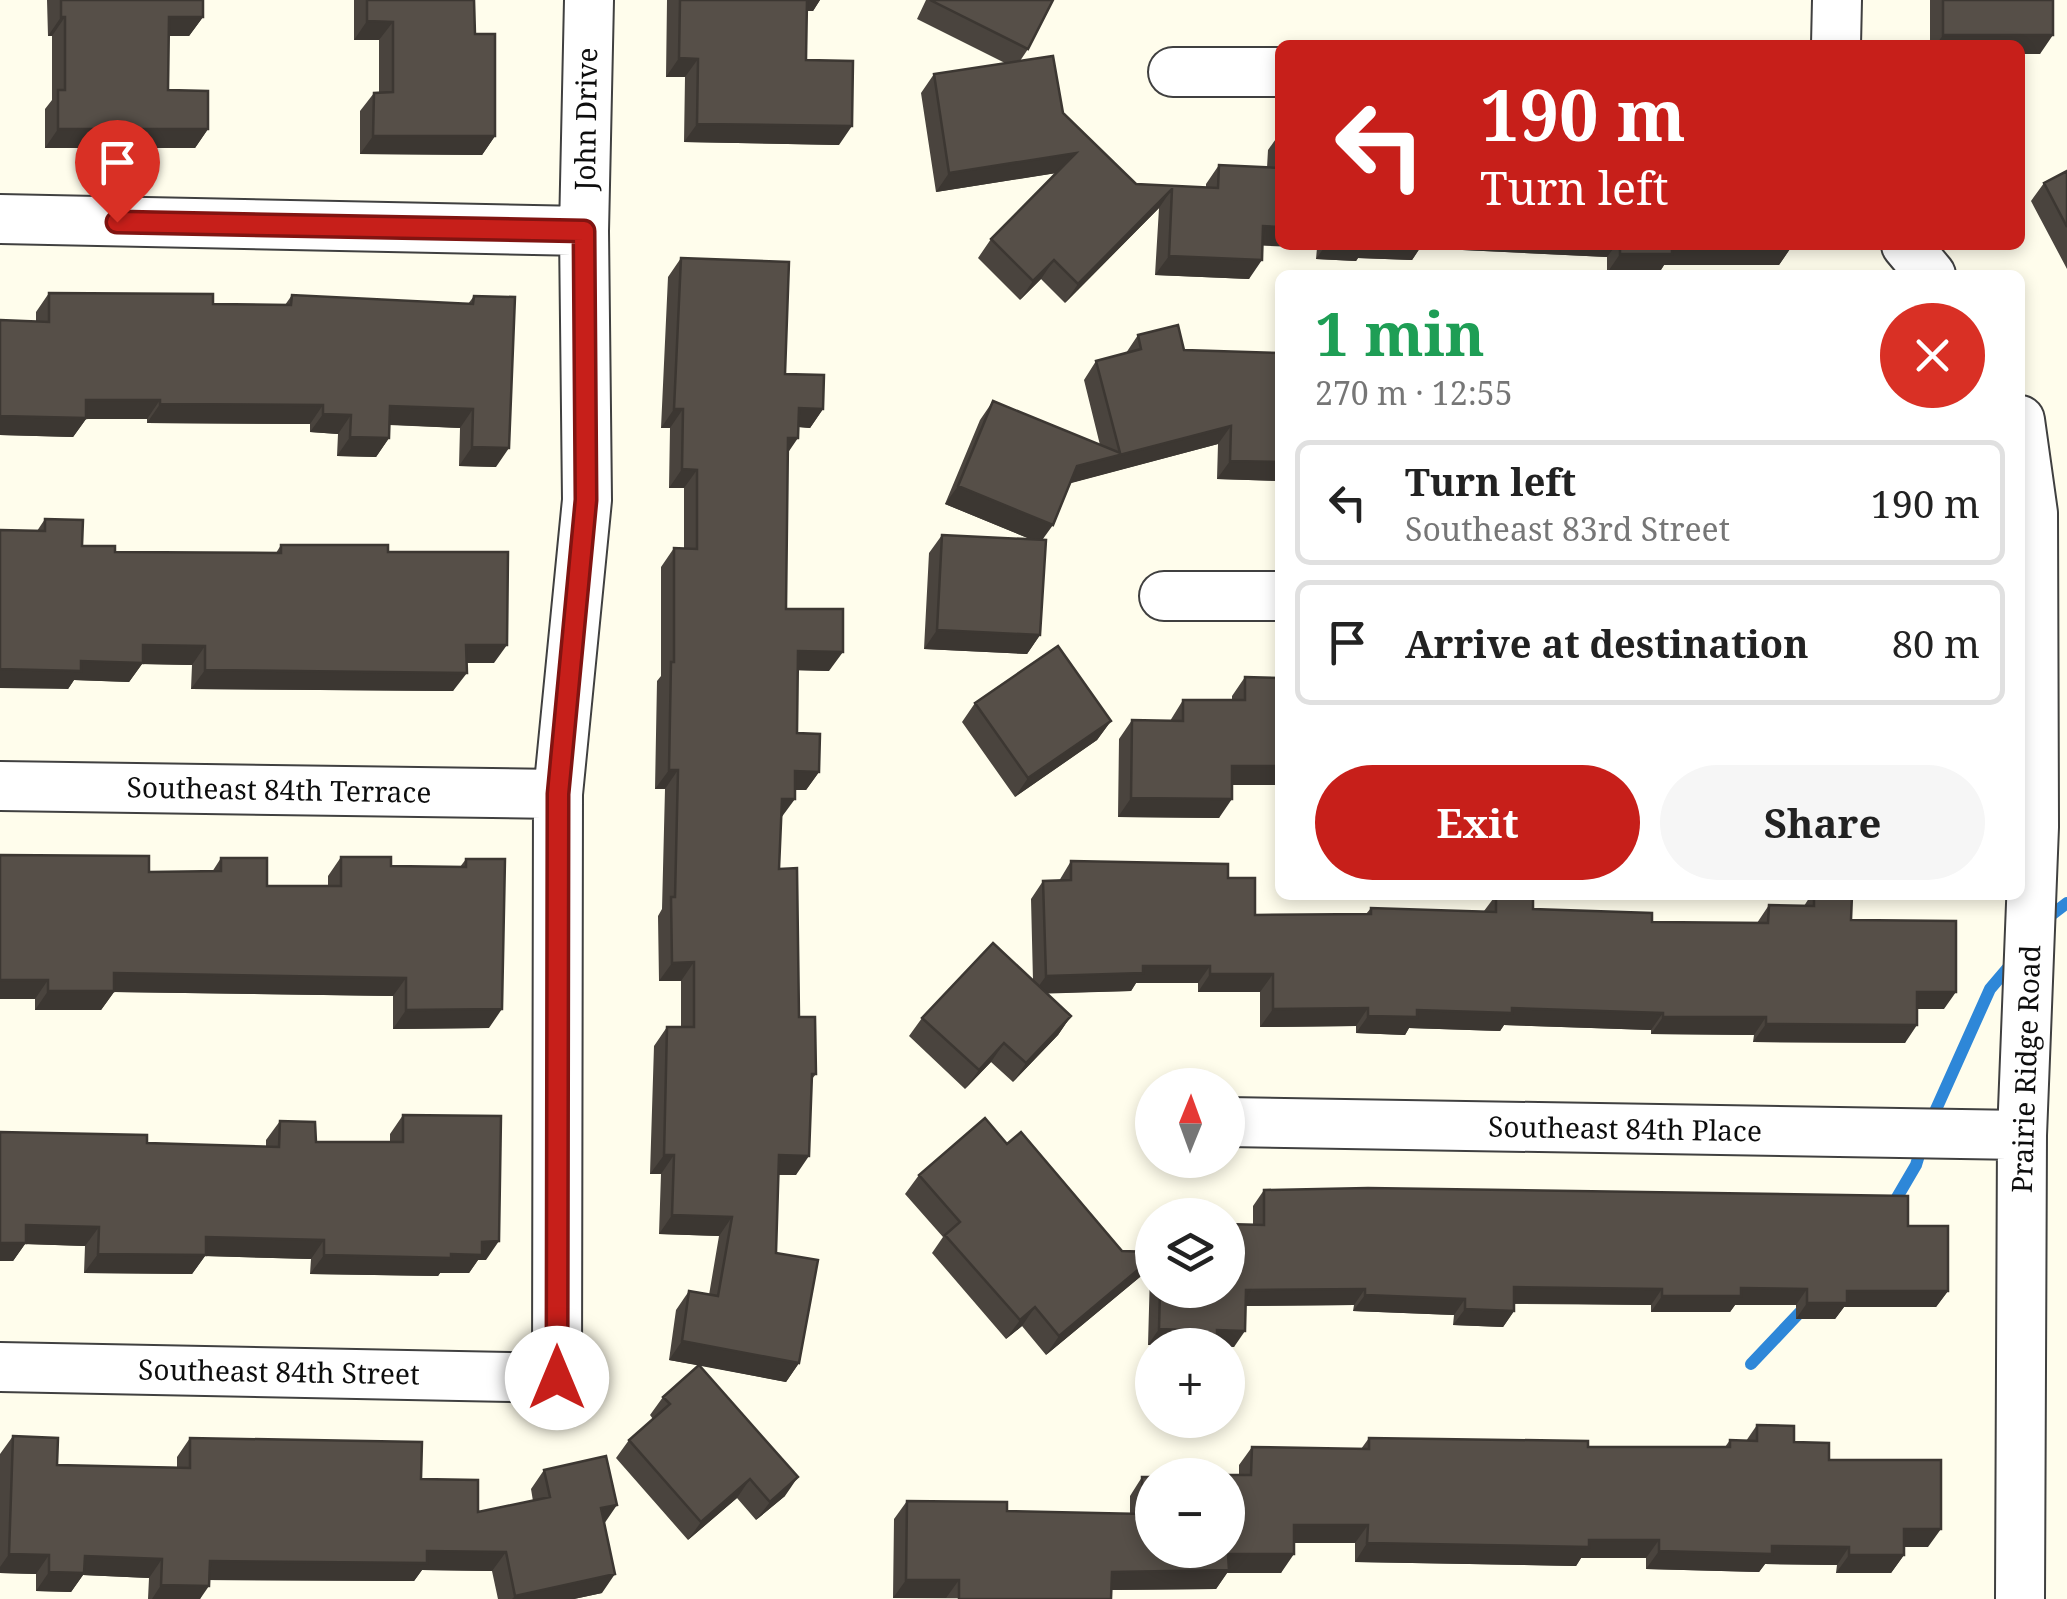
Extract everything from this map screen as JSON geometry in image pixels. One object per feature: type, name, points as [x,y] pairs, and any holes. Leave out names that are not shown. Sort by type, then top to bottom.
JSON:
[{"type":"street","name":"John Drive","points":[[557,1378],[558,794],[586,500],[584,231],[589,0]]},
{"type":"street","points":[[1836,0],[1836,40]]},
{"type":"street","points":[[1173,72],[1275,72]]},
{"type":"street","points":[[0,220],[584,231]]},
{"type":"street","points":[[1910,250],[1927,270]]},
{"type":"street","name":"Prairie Ridge Road","points":[[2020,1599],[2022,1135],[2034,827],[2026,609],[2033,513],[2025,456]]},
{"type":"street","points":[[1164,596],[1275,596]]},
{"type":"street","name":"Southeast 84th Terrace","points":[[0,786],[558,794]]},
{"type":"street","name":"Southeast 84th Place","points":[[1245,1122],[2022,1135]]},
{"type":"street","name":"Southeast 84th Street","points":[[0,1367],[557,1378]]},
{"type":"building","points":[[61,0],[203,0],[203,17],[169,17],[168,90],[208,91],[208,129],[58,129],[58,90],[65,90],[65,17],[61,17]]},
{"type":"building","points":[[367,0],[474,0],[475,34],[495,34],[495,136],[373,136],[374,93],[393,92],[393,22],[367,21]]},
{"type":"building","points":[[680,0],[807,0],[806,60],[853,61],[852,126],[697,124],[698,59],[679,58]]},
{"type":"building","points":[[930,0],[1053,0],[1028,49]]},
{"type":"building","points":[[1943,0],[2053,0],[2053,35],[1943,35]]},
{"type":"building","points":[[1053,56],[1063,113],[1136,184],[1218,188],[1219,165],[1275,168],[1275,227],[1263,226],[1262,260],[1169,256],[1172,189],[1078,284],[1054,260],[1033,281],[991,239],[1076,153],[949,173],[934,74]]},
{"type":"building","points":[[2067,171],[2067,227],[2044,183]]},
{"type":"building","points":[[1620,250],[1672,250],[1672,254],[1620,254]]},
{"type":"building","points":[[681,258],[789,262],[785,374],[824,375],[823,409],[799,408],[798,438],[788,438],[786,609],[843,609],[843,652],[798,651],[797,733],[820,734],[819,772],[795,771],[795,799],[782,799],[779,869],[797,868],[799,1017],[815,1017],[816,1074],[812,1074],[809,1156],[779,1155],[776,1253],[818,1260],[799,1363],[682,1341],[689,1291],[718,1296],[732,1217],[672,1215],[674,1155],[664,1155],[667,1027],[694,1027],[694,962],[672,963],[671,897],[675,897],[678,770],[669,770],[674,548],[697,549],[697,470],[682,469],[683,409],[674,409]]},
{"type":"building","points":[[49,293],[213,294],[213,304],[291,305],[292,295],[473,304],[474,296],[515,297],[509,448],[472,447],[473,409],[390,406],[389,438],[350,437],[351,415],[323,414],[323,405],[86,400],[86,418],[0,416],[0,320],[49,322]]},
{"type":"building","points":[[1178,325],[1184,350],[1275,353],[1275,462],[1230,461],[1231,426],[1077,466],[1053,525],[958,486],[993,401],[1120,453],[1096,361],[1141,349],[1138,335]]},
{"type":"building","points":[[45,519],[83,520],[82,546],[115,546],[115,552],[281,553],[281,545],[388,545],[388,552],[508,552],[507,645],[466,645],[467,673],[205,670],[205,646],[143,645],[143,663],[81,661],[81,671],[0,669],[0,530],[45,531]]},
{"type":"building","points":[[942,535],[1046,540],[1040,635],[937,630]]},
{"type":"building","points":[[1058,646],[1111,721],[1028,778],[975,703]]},
{"type":"building","points":[[1245,677],[1275,678],[1275,766],[1232,766],[1232,799],[1131,798],[1132,720],[1183,721],[1183,700],[1245,700]]},
{"type":"building","points":[[0,855],[149,856],[149,872],[221,871],[221,858],[267,858],[267,886],[341,886],[341,857],[391,857],[391,866],[466,867],[466,859],[505,859],[502,1009],[406,1010],[406,978],[114,973],[114,991],[48,991],[48,980],[0,980]]},
{"type":"building","points":[[1071,861],[1228,864],[1228,878],[1255,878],[1255,915],[1371,914],[1371,908],[1496,912],[1496,900],[1533,900],[1533,909],[1652,913],[1652,922],[1768,923],[1769,905],[1814,906],[1814,900],[1852,900],[1851,920],[1956,921],[1956,992],[1917,992],[1917,1025],[1766,1024],[1766,1017],[1663,1017],[1663,1013],[1512,1008],[1512,1013],[1417,1010],[1417,1017],[1368,1016],[1368,1008],[1273,1009],[1273,974],[1210,974],[1210,966],[1143,966],[1143,973],[1046,976],[1043,881],[1071,880]]},
{"type":"building","points":[[993,943],[1071,1016],[1026,1063],[1004,1043],[979,1070],[922,1018]]},
{"type":"building","points":[[403,1115],[501,1116],[499,1241],[482,1242],[482,1255],[324,1255],[324,1240],[206,1237],[206,1255],[98,1254],[99,1227],[26,1225],[26,1243],[0,1243],[0,1132],[147,1135],[147,1143],[279,1147],[280,1121],[315,1122],[316,1142],[403,1142]]},
{"type":"building","points":[[985,1118],[1007,1144],[1021,1132],[1122,1251],[1135,1251],[1135,1272],[1059,1336],[1035,1307],[1020,1320],[945,1235],[960,1222],[919,1175]]},
{"type":"building","points":[[1264,1190],[1908,1196],[1908,1226],[1948,1226],[1948,1291],[1847,1291],[1847,1303],[1807,1303],[1807,1289],[1741,1288],[1741,1296],[1662,1296],[1662,1289],[1514,1287],[1514,1311],[1465,1309],[1465,1299],[1365,1295],[1365,1289],[1246,1290],[1245,1331],[1159,1328],[1160,1308],[1245,1308],[1245,1224],[1264,1225]]},
{"type":"building","points":[[699,1365],[798,1477],[770,1502],[750,1479],[701,1522],[629,1440],[670,1404],[663,1397]]},
{"type":"building","points":[[1757,1425],[1794,1426],[1794,1442],[1829,1443],[1829,1460],[1941,1460],[1941,1529],[1904,1529],[1904,1555],[1849,1555],[1849,1547],[1772,1546],[1772,1554],[1659,1551],[1659,1540],[1589,1540],[1589,1547],[1367,1543],[1368,1525],[1294,1525],[1294,1554],[1245,1554],[1245,1475],[1251,1475],[1252,1447],[1369,1449],[1369,1438],[1588,1441],[1588,1447],[1730,1447],[1730,1440],[1757,1441]]},
{"type":"building","points":[[13,1436],[58,1438],[57,1465],[190,1468],[190,1438],[422,1442],[421,1479],[478,1480],[478,1512],[550,1497],[544,1470],[606,1456],[617,1505],[601,1508],[615,1574],[515,1596],[506,1552],[427,1551],[427,1563],[210,1561],[209,1586],[161,1585],[162,1559],[85,1556],[84,1573],[49,1572],[49,1555],[9,1554]]},
{"type":"building","points":[[907,1501],[1007,1502],[1007,1511],[1135,1514],[1135,1568],[1229,1570],[1112,1572],[1111,1599],[959,1599],[959,1580],[906,1580]]},
{"type":"waterway","points":[[2046,919],[2067,903]]},
{"type":"waterway","points":[[1929,1125],[1990,989],[2013,962]]},
{"type":"waterway","points":[[1892,1206],[1916,1165],[1922,1145]]},
{"type":"waterway","points":[[1751,1364],[1804,1308]]},
{"type":"route","points":[[117,222],[584,231],[586,500],[558,794],[557,1378]]}]
